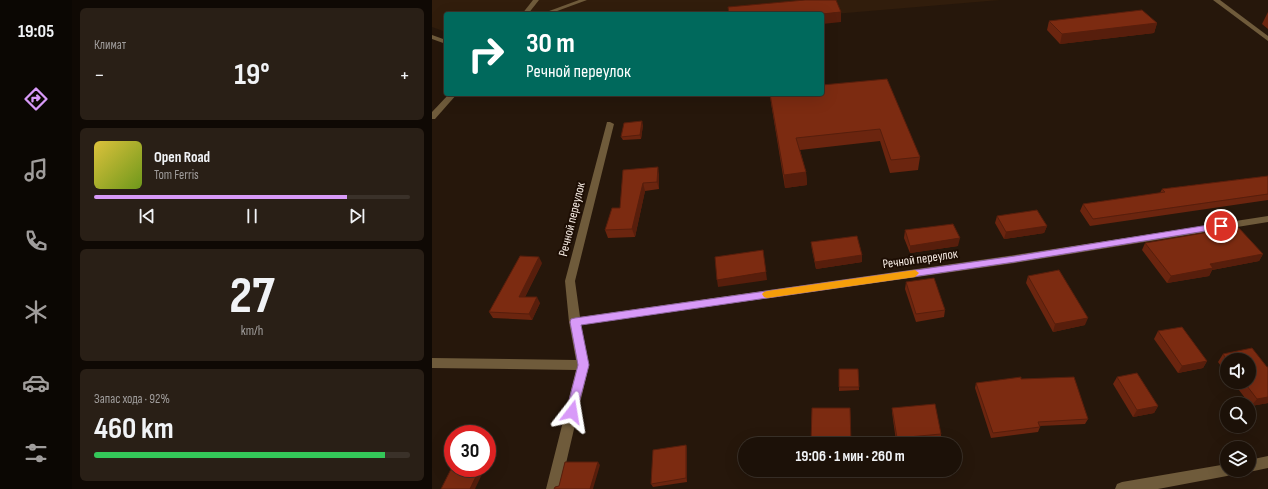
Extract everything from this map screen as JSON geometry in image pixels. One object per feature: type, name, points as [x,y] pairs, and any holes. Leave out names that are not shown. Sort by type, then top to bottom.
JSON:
[{"type":"street","points":[[526,12],[536,0]]},
{"type":"street","points":[[1216,0],[1268,39]]},
{"type":"street","points":[[432,37],[444,41]]},
{"type":"street","points":[[432,117],[451,96]]},
{"type":"street","name":"Речной переулок","points":[[553,489],[583,365],[575,322],[570,281],[610,124]]},
{"type":"street","name":"Речной переулок","points":[[575,322],[1015,259],[1268,219]]},
{"type":"street","points":[[432,363],[583,365]]},
{"type":"street","points":[[1256,465],[1268,462]]},
{"type":"street","points":[[1122,489],[1220,471]]},
{"type":"lane","points":[[550,12],[584,0]]},
{"type":"shaded area","points":[[432,0],[1000,0],[824,15],[824,12],[444,12],[444,31],[432,27]]},
{"type":"building","points":[[805,0],[836,0],[841,12],[824,14],[824,12],[729,12],[728,7]]},
{"type":"building","points":[[1142,10],[1157,23],[1062,34],[1049,21]]},
{"type":"building","points":[[887,79],[920,157],[891,160],[880,129],[796,138],[806,172],[784,175],[770,96],[824,96],[824,85]]},
{"type":"building","points":[[642,121],[640,135],[621,137],[624,123]]},
{"type":"building","points":[[658,167],[657,182],[643,183],[632,229],[605,230],[612,208],[620,208],[623,170]]},
{"type":"building","points":[[1268,176],[1268,194],[1093,219],[1083,204],[1165,192],[1162,189]]},
{"type":"building","points":[[1037,210],[1047,226],[1006,232],[997,216]]},
{"type":"building","points":[[953,224],[960,238],[910,246],[905,230]]},
{"type":"building","points":[[1238,227],[1263,254],[1210,264],[1213,268],[1171,276],[1145,243],[1186,236]]},
{"type":"building","points":[[857,236],[862,255],[815,262],[811,242]]},
{"type":"building","points":[[763,250],[766,272],[717,280],[715,257]]},
{"type":"building","points":[[520,256],[539,257],[519,297],[537,297],[529,314],[489,312]]},
{"type":"building","points":[[1059,270],[1088,318],[1055,324],[1028,276]]},
{"type":"building","points":[[934,278],[945,310],[916,314],[906,282]]},
{"type":"building","points":[[1182,327],[1207,361],[1182,366],[1158,331]]},
{"type":"building","points":[[1252,348],[1256,353],[1228,353]]},
{"type":"building","points":[[1256,353],[1268,367],[1268,397],[1257,399],[1249,389],[1256,389]]},
{"type":"building","points":[[839,369],[858,369],[859,387],[839,387]]},
{"type":"building","points":[[1137,373],[1158,406],[1137,410],[1117,377]]},
{"type":"building","points":[[1021,377],[1021,379],[1074,377],[1088,419],[1038,422],[1040,427],[993,433],[976,383]]},
{"type":"building","points":[[935,404],[941,434],[897,437],[892,408]]},
{"type":"building","points":[[812,408],[850,408],[851,437],[811,437]]},
{"type":"building","points":[[686,445],[686,478],[651,484],[653,450]]},
{"type":"building","points":[[565,462],[598,462],[590,489],[554,489],[555,487],[559,486]]},
{"type":"building","points":[[447,477],[476,477],[470,489],[441,489]]},
{"type":"slow traffic","points":[[767,294],[915,273]]},
{"type":"route","points":[[572,412],[583,365],[575,322],[1015,259],[1221,226]]}]
